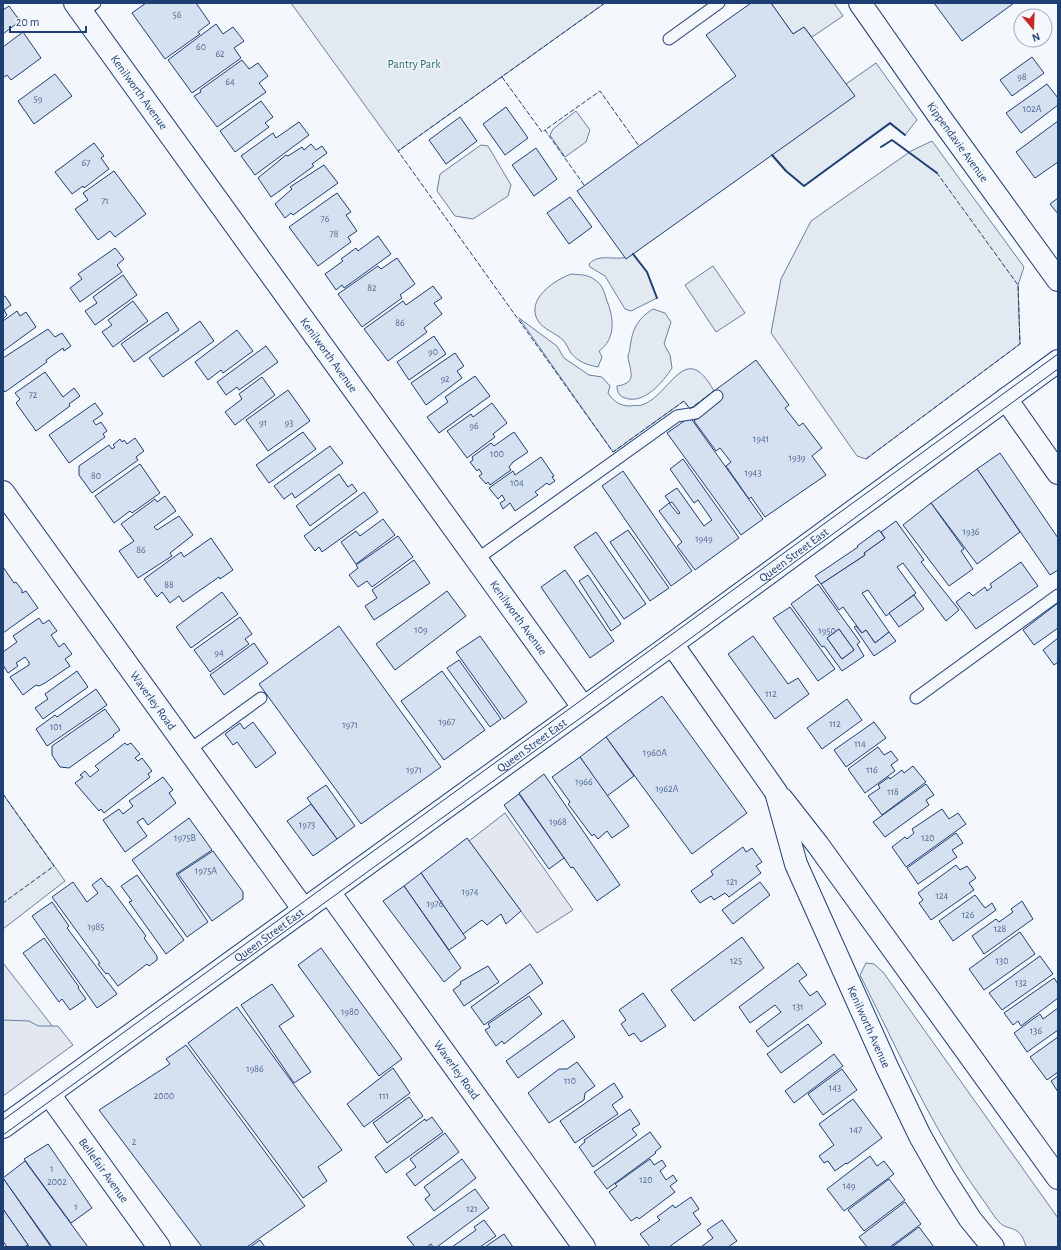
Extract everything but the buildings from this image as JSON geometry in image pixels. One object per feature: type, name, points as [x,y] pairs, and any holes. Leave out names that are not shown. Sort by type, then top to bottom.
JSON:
[{"type":"street","name":"Kippendavie Avenue","points":[[860,3],[939,116],[1058,280]]},
{"type":"street","name":"Kenilworth Avenue","points":[[84,6],[584,707]]},
{"type":"street","name":"Queen Street East","points":[[3,1127],[672,644],[1058,361]]},
{"type":"street","points":[[1006,399],[1058,473]]},
{"type":"street","name":"Waverley Road","points":[[3,492],[304,910]]},
{"type":"street","name":"Kenilworth Avenue","points":[[672,644],[776,792],[818,845],[1058,1178]]},
{"type":"street","name":"Kenilworth Avenue","points":[[776,792],[796,864],[887,1067],[920,1136],[944,1178],[970,1219],[993,1247]]},
{"type":"street","name":"Waverley Road","points":[[329,892],[584,1247]]},
{"type":"street","name":"Bellefair Avenue","points":[[49,1094],[159,1247]]},
{"type":"lane","points":[[669,38],[719,3]]},
{"type":"lane","points":[[477,559],[677,416],[696,413],[717,396]]},
{"type":"lane","points":[[916,698],[1058,595]]},
{"type":"lane","points":[[189,750],[261,698]]},
{"type":"green space","name":"Pantry Park","points":[[291,3],[605,3],[398,151]]},
{"type":"green space","points":[[771,3],[834,3],[843,16],[812,37],[804,27],[793,34]]},
{"type":"green space","points":[[876,63],[917,120],[905,135],[890,124],[804,186],[786,171],[772,155],[846,84]]},
{"type":"green space","points":[[576,111],[590,130],[586,142],[565,157],[550,135],[553,129]]},
{"type":"green space","points":[[932,141],[1024,267],[1018,285],[1020,344],[866,459],[857,456],[771,333],[781,279],[811,221],[911,151]]},
{"type":"green space","points":[[481,145],[488,146],[511,185],[508,196],[473,219],[455,216],[437,191],[440,174]]},
{"type":"green space","points":[[633,254],[647,272],[657,298],[631,311],[625,309],[605,276],[590,267],[589,264],[599,258],[622,258]]},
{"type":"green space","points":[[713,266],[745,313],[716,332],[685,285]]},
{"type":"green space","points":[[571,274],[587,276],[600,284],[611,314],[611,334],[605,346],[599,351],[602,357],[598,367],[577,359],[571,353],[563,340],[538,321],[535,313],[535,305],[544,292],[557,281]]},
{"type":"green space","points":[[653,309],[665,313],[671,322],[664,344],[670,355],[672,368],[664,380],[646,395],[632,399],[625,398],[619,394],[617,386],[628,382],[631,376],[628,357],[632,336],[639,321]]},
{"type":"green space","points":[[519,318],[557,346],[564,358],[589,375],[602,377],[610,386],[608,393],[620,404],[626,406],[642,405],[652,399],[678,374],[686,370],[695,369],[704,376],[714,391],[690,409],[684,401],[613,452]]},
{"type":"green space","points":[[3,794],[65,881],[3,929]]},
{"type":"green space","points":[[3,963],[57,1032],[3,1071]]},
{"type":"green space","points":[[866,963],[874,964],[883,972],[1058,1218],[1058,1247],[1026,1247],[1021,1234],[1014,1229],[1002,1225],[996,1219],[963,1171],[916,1089],[860,975]]},
{"type":"shaded area","points":[[505,813],[573,910],[537,933],[469,841]]},
{"type":"shaded area","points":[[3,1020],[29,1021],[38,1026],[58,1026],[73,1045],[3,1096]]},
{"type":"tram line","points":[[3,1120],[1058,354]]},
{"type":"tram line","points":[[3,1135],[676,649],[1058,369]]},
{"type":"fence","points":[[605,3],[398,151],[613,452],[684,401],[690,409],[714,391]]},
{"type":"fence","points":[[502,77],[542,132],[545,130]]},
{"type":"fence","points":[[584,185],[545,130],[600,91],[639,146]]},
{"type":"fence","points":[[866,459],[1020,344],[1018,285],[937,173]]},
{"type":"fence","points":[[3,794],[54,866],[3,903]]},
{"type":"wall","points":[[772,155],[786,171],[804,186],[890,123],[905,135]]},
{"type":"wall","points":[[881,147],[892,140],[937,173]]},
{"type":"wall","points":[[633,254],[647,272],[657,298]]}]
